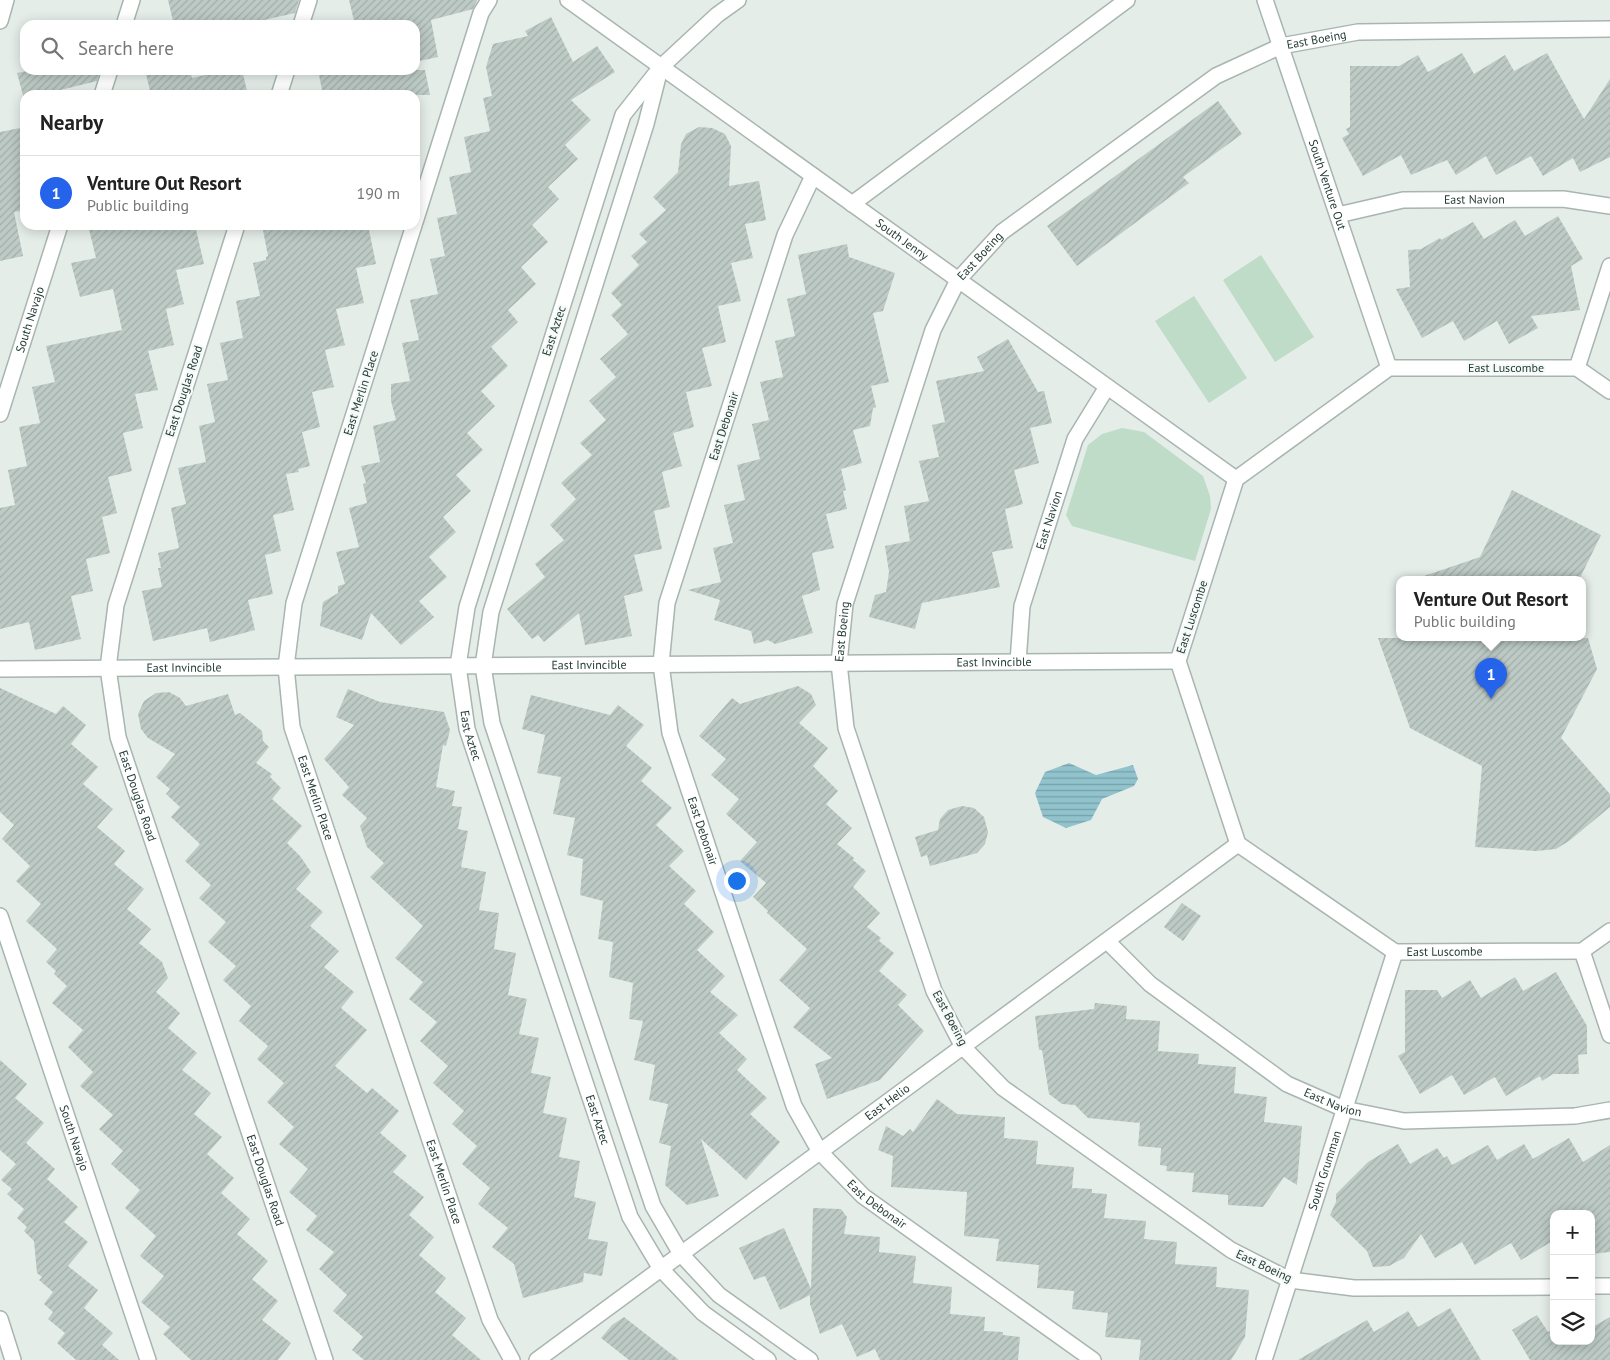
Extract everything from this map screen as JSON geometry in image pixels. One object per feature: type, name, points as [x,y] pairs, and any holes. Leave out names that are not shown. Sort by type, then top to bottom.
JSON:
[{"type":"street","points":[[0,20],[6,0]]},
{"type":"street","points":[[126,20],[132,0]]},
{"type":"street","points":[[303,20],[309,0]]},
{"type":"street","name":"East Merlin Place","points":[[420,204],[482,13],[489,0]]},
{"type":"street","name":"South Jenny","points":[[568,0],[1236,479]]},
{"type":"street","name":"East Aztec","points":[[738,0],[717,16],[661,67],[623,115],[467,606],[458,666],[467,729],[630,1217],[661,1269],[703,1313],[768,1360]]},
{"type":"street","points":[[852,204],[1127,0]]},
{"type":"street","name":"South Venture Out","points":[[1265,0],[1389,368]]},
{"type":"street","name":"East Boeing","points":[[1550,1287],[1354,1288],[1290,1280],[1223,1245],[1004,1088],[963,1047],[934,991],[846,728],[839,663],[845,604],[933,330],[958,280],[1002,232],[1216,76],[1281,46],[1358,32],[1610,29]]},
{"type":"street","name":"East Aztec","points":[[661,67],[646,124],[491,612],[483,666],[492,723],[653,1206],[681,1254],[719,1295],[810,1360]]},
{"type":"street","points":[[104,90],[108,75]]},
{"type":"street","points":[[281,90],[285,75]]},
{"type":"street","name":"East Debonair","points":[[813,176],[785,235],[667,603],[661,664],[670,733],[794,1106],[820,1152],[863,1196],[1092,1360]]},
{"type":"street","name":"East Navion","points":[[1338,215],[1403,200],[1563,199],[1610,206]]},
{"type":"street","name":"South Navajo","points":[[0,414],[58,230]]},
{"type":"street","name":"East Douglas Road","points":[[235,230],[116,605],[108,668],[118,737],[326,1360]]},
{"type":"street","name":"East Merlin Place","points":[[412,230],[294,604],[286,667],[292,727],[490,1320],[512,1360]]},
{"type":"street","points":[[1610,266],[1577,368],[1610,391]]},
{"type":"street","points":[[1236,479],[1389,368]]},
{"type":"street","name":"East Luscombe","points":[[1389,368],[1577,368]]},
{"type":"street","name":"East Navion","points":[[1018,662],[1022,606],[1075,439],[1107,387]]},
{"type":"street","name":"East Luscombe","points":[[1236,479],[1178,661],[1238,844],[1394,952],[1582,951]]},
{"type":"street","name":"East Invincible","points":[[0,669],[1178,661]]},
{"type":"street","name":"East Helio","points":[[537,1360],[1238,844]]},
{"type":"street","name":"South Navajo","points":[[0,916],[148,1360]]},
{"type":"street","points":[[1610,931],[1582,951],[1610,1035]]},
{"type":"street","name":"East Navion","points":[[1107,941],[1150,984],[1287,1084],[1344,1109],[1404,1121],[1575,1116],[1610,1110]]},
{"type":"street","name":"South Grumman","points":[[1264,1360],[1394,952]]},
{"type":"street","points":[[1595,1286],[1610,1286]]},
{"type":"street","points":[[0,1319],[13,1360]]},
{"type":"green space","points":[[1261,255],[1314,337],[1275,362],[1223,280]]},
{"type":"green space","points":[[1194,296],[1247,378],[1209,403],[1155,321]]},
{"type":"green space","points":[[1122,428],[1144,432],[1203,476],[1210,496],[1211,509],[1195,561],[1072,526],[1066,515],[1088,445],[1102,434]]},
{"type":"water","points":[[1069,763],[1096,775],[1133,765],[1138,779],[1134,786],[1102,799],[1091,820],[1066,828],[1043,817],[1035,793],[1045,772]]},
{"type":"building","points":[[168,0],[299,0],[295,13],[264,20],[173,20]]},
{"type":"building","points":[[349,0],[477,0],[473,9],[431,20],[438,57],[420,61],[420,20],[354,20]]},
{"type":"building","points":[[551,17],[573,62],[597,46],[615,72],[571,100],[591,120],[565,145],[578,159],[548,187],[559,199],[532,225],[548,242],[521,267],[536,284],[508,310],[518,322],[491,347],[508,366],[481,391],[495,406],[467,433],[483,450],[456,475],[471,491],[443,517],[456,532],[429,557],[447,577],[419,601],[434,617],[401,645],[371,613],[362,640],[320,626],[323,602],[338,593],[338,586],[345,584],[336,552],[359,547],[349,508],[367,503],[363,484],[366,483],[361,466],[380,462],[373,426],[396,420],[391,401],[391,384],[410,381],[402,343],[419,340],[410,300],[438,294],[430,259],[445,256],[437,218],[457,214],[449,177],[471,172],[464,137],[490,131],[483,98],[492,96],[486,67],[493,44],[528,36],[525,31]]},
{"type":"building","points":[[1462,53],[1474,74],[1505,55],[1514,71],[1547,53],[1584,119],[1610,79],[1610,157],[1580,172],[1573,158],[1543,176],[1531,156],[1496,175],[1486,156],[1456,175],[1447,160],[1411,175],[1401,155],[1363,176],[1342,138],[1349,134],[1346,129],[1350,127],[1350,66],[1399,66],[1418,55],[1428,72]]},
{"type":"building","points":[[420,70],[425,70],[430,95],[420,95],[420,90],[322,90],[319,75],[420,75]]},
{"type":"building","points":[[20,72],[20,75],[99,75],[97,81],[60,90],[22,90],[17,73]]},
{"type":"building","points":[[146,75],[191,75],[192,78],[205,75],[243,75],[247,90],[150,90]]},
{"type":"building","points":[[1218,101],[1242,134],[1183,177],[1189,183],[1077,266],[1047,226]]},
{"type":"building","points":[[699,127],[712,128],[725,134],[731,146],[729,186],[759,181],[766,220],[745,224],[753,258],[731,263],[741,301],[718,306],[726,342],[702,348],[712,386],[686,392],[694,427],[673,433],[682,466],[662,472],[670,507],[654,511],[662,549],[634,555],[643,591],[624,596],[632,636],[585,645],[579,613],[544,642],[538,635],[532,639],[507,609],[545,577],[535,564],[564,540],[550,525],[576,499],[561,483],[592,455],[580,443],[606,420],[589,401],[616,377],[600,359],[628,334],[611,315],[622,305],[611,293],[639,265],[631,256],[647,242],[639,234],[666,210],[653,197],[678,172],[681,144],[686,134]]},
{"type":"building","points":[[20,128],[20,211],[14,212],[23,256],[0,261],[0,132]]},
{"type":"building","points":[[1558,216],[1583,259],[1571,266],[1580,310],[1531,316],[1538,328],[1509,344],[1497,321],[1464,341],[1453,321],[1422,338],[1396,289],[1410,287],[1408,250],[1421,249],[1473,222],[1484,239],[1515,220],[1525,236]]},
{"type":"building","points":[[89,230],[196,230],[204,264],[176,270],[184,304],[166,309],[174,345],[148,351],[158,390],[135,394],[143,428],[123,433],[132,471],[108,477],[117,513],[102,517],[110,553],[86,559],[93,591],[71,596],[81,639],[35,650],[29,622],[0,629],[0,508],[15,505],[8,470],[27,466],[19,427],[40,423],[32,387],[55,382],[46,346],[122,330],[113,289],[80,297],[71,263],[96,258]]},
{"type":"building","points":[[263,230],[369,230],[376,264],[356,268],[364,303],[336,309],[345,345],[325,350],[334,387],[312,392],[320,427],[302,432],[310,466],[298,469],[299,472],[286,474],[294,510],[273,515],[281,551],[265,555],[273,594],[248,600],[255,630],[210,642],[207,628],[153,641],[142,591],[162,587],[158,568],[161,568],[158,553],[179,548],[171,508],[186,504],[178,468],[206,462],[199,426],[215,422],[207,384],[228,380],[220,343],[243,338],[236,301],[260,296],[253,263],[266,260],[268,256]]},
{"type":"building","points":[[847,244],[849,257],[895,273],[883,311],[873,313],[889,382],[871,386],[876,407],[873,408],[870,426],[853,430],[862,463],[841,469],[846,490],[843,491],[847,509],[826,514],[834,548],[812,553],[820,590],[802,596],[813,633],[775,644],[768,640],[754,644],[751,631],[714,620],[720,600],[688,590],[721,582],[713,548],[733,543],[724,505],[745,500],[737,465],[760,459],[752,424],[769,420],[760,382],[783,377],[775,341],[795,336],[787,299],[806,294],[798,255]]},
{"type":"building","points":[[1008,339],[1038,392],[1044,391],[1052,423],[1030,428],[1039,463],[1014,470],[1023,504],[1005,509],[1013,548],[992,552],[1000,587],[922,603],[915,629],[869,617],[875,595],[886,592],[889,572],[885,546],[910,541],[904,506],[929,501],[919,461],[939,457],[932,425],[945,422],[936,381],[984,371],[977,357]]},
{"type":"building","points":[[1512,490],[1601,535],[1581,576],[1424,576],[1480,557]]},
{"type":"building","points":[[1378,638],[1396,638],[1396,641],[1586,641],[1586,638],[1588,638],[1597,669],[1561,738],[1610,794],[1610,807],[1569,841],[1556,849],[1536,851],[1475,847],[1482,766],[1410,728]]},
{"type":"building","points":[[798,686],[811,694],[816,705],[799,723],[828,748],[813,766],[838,791],[826,804],[852,828],[837,844],[866,871],[853,887],[880,913],[867,927],[881,938],[879,941],[894,953],[879,971],[907,995],[898,1005],[924,1031],[880,1080],[827,1099],[815,1064],[832,1058],[793,1027],[810,1008],[779,980],[807,949],[767,913],[768,911],[753,897],[766,883],[740,861],[757,842],[726,814],[739,799],[711,775],[726,759],[699,736],[732,698],[740,704]]},
{"type":"building","points":[[0,688],[56,714],[63,706],[86,725],[71,744],[98,767],[83,784],[113,809],[97,827],[125,851],[114,864],[144,889],[127,909],[151,929],[139,943],[162,962],[168,978],[156,992],[180,1013],[168,1028],[197,1053],[182,1070],[211,1093],[194,1114],[222,1137],[207,1154],[234,1178],[221,1193],[250,1219],[237,1234],[268,1261],[252,1279],[278,1301],[262,1320],[291,1343],[278,1360],[191,1360],[163,1334],[170,1327],[141,1302],[164,1276],[140,1256],[156,1236],[125,1208],[140,1190],[111,1164],[123,1151],[99,1129],[113,1115],[80,1086],[93,1072],[68,1047],[83,1030],[52,1003],[67,986],[54,974],[56,971],[46,962],[57,949],[26,921],[41,904],[16,881],[30,866],[2,839],[14,825],[0,812]]},
{"type":"building","points":[[348,689],[380,702],[444,712],[450,730],[446,746],[443,745],[436,787],[455,791],[452,806],[462,807],[458,829],[468,831],[461,867],[486,872],[479,910],[499,913],[494,949],[516,953],[508,995],[527,999],[519,1034],[539,1038],[531,1073],[551,1077],[543,1113],[567,1118],[559,1157],[580,1161],[574,1197],[596,1202],[588,1239],[608,1242],[602,1276],[584,1273],[583,1282],[523,1298],[514,1264],[492,1247],[508,1228],[478,1204],[490,1188],[462,1164],[477,1146],[452,1124],[464,1111],[433,1083],[448,1066],[420,1041],[437,1022],[409,999],[423,982],[395,958],[423,926],[370,877],[384,863],[367,847],[360,826],[367,818],[342,795],[349,787],[324,759],[354,725],[336,717]]},
{"type":"building","points":[[169,692],[180,698],[186,706],[228,694],[235,715],[240,713],[262,731],[263,741],[269,747],[256,763],[272,774],[270,777],[281,788],[272,799],[302,826],[287,843],[300,856],[311,872],[296,889],[323,912],[310,926],[339,951],[324,967],[354,992],[341,1008],[367,1030],[335,1066],[367,1093],[372,1088],[399,1111],[380,1133],[407,1156],[393,1172],[424,1197],[409,1215],[434,1237],[419,1255],[446,1278],[435,1292],[466,1318],[452,1335],[481,1360],[364,1360],[352,1350],[363,1337],[333,1311],[347,1295],[319,1269],[334,1252],[306,1230],[317,1216],[289,1192],[308,1169],[279,1144],[294,1127],[267,1102],[284,1083],[257,1059],[268,1046],[239,1021],[251,1006],[223,980],[236,966],[208,942],[226,922],[199,898],[211,885],[185,861],[200,844],[171,817],[180,807],[166,794],[170,789],[156,777],[175,754],[148,738],[141,729],[138,714],[144,701],[156,693]]},
{"type":"building","points":[[531,695],[610,715],[618,705],[644,725],[626,746],[652,768],[641,781],[672,808],[656,825],[684,851],[669,866],[696,891],[684,904],[714,932],[697,950],[725,976],[710,992],[738,1015],[719,1033],[747,1059],[737,1070],[767,1098],[750,1114],[780,1142],[746,1180],[701,1139],[719,1196],[687,1205],[665,1185],[671,1146],[659,1143],[668,1104],[649,1100],[655,1065],[634,1060],[643,1021],[629,1019],[633,983],[609,977],[613,942],[598,939],[603,901],[580,895],[583,859],[567,855],[575,818],[553,814],[561,777],[537,773],[545,735],[522,729]]},
{"type":"building","points":[[962,806],[974,808],[984,817],[988,832],[985,844],[977,853],[930,866],[927,855],[921,857],[915,837],[938,830],[940,819],[948,810]]},
{"type":"building","points":[[1182,903],[1201,916],[1183,941],[1164,927]]},
{"type":"building","points":[[1556,972],[1587,1026],[1587,1054],[1578,1055],[1579,1074],[1553,1074],[1542,1081],[1540,1076],[1506,1096],[1495,1077],[1464,1095],[1452,1075],[1420,1094],[1398,1056],[1405,1052],[1405,990],[1437,990],[1442,998],[1470,980],[1481,998],[1515,977],[1523,991]]},
{"type":"building","points":[[1095,1003],[1127,1006],[1126,1019],[1160,1021],[1158,1051],[1199,1054],[1198,1064],[1236,1067],[1234,1093],[1267,1097],[1264,1122],[1302,1126],[1297,1185],[1284,1177],[1263,1207],[1228,1205],[1228,1195],[1192,1192],[1194,1173],[1166,1171],[1167,1166],[1160,1165],[1161,1148],[1138,1146],[1140,1123],[1088,1118],[1075,1105],[1062,1104],[1049,1094],[1042,1050],[1039,1050],[1035,1016],[1094,1009]]},
{"type":"building","points":[[0,1060],[27,1084],[15,1098],[44,1123],[26,1143],[55,1169],[47,1179],[78,1207],[64,1222],[88,1242],[68,1266],[98,1290],[84,1308],[113,1333],[102,1345],[119,1360],[76,1360],[57,1343],[65,1333],[48,1319],[53,1312],[44,1304],[53,1292],[39,1280],[42,1277],[37,1273],[34,1241],[24,1231],[27,1227],[17,1218],[24,1209],[7,1194],[12,1189],[1,1180],[16,1164],[0,1150]]},
{"type":"building","points":[[937,1099],[957,1114],[1005,1117],[1004,1138],[1038,1141],[1036,1164],[1074,1167],[1072,1188],[1092,1189],[1092,1193],[1107,1194],[1104,1218],[1146,1221],[1144,1239],[1177,1242],[1175,1264],[1217,1267],[1216,1287],[1249,1290],[1245,1337],[1231,1360],[1139,1360],[1141,1340],[1105,1337],[1108,1313],[1072,1309],[1074,1291],[1037,1288],[1039,1265],[996,1261],[999,1239],[964,1236],[967,1192],[891,1187],[893,1156],[878,1150],[886,1126],[903,1136],[910,1129],[913,1132]]},
{"type":"building","points":[[1569,1138],[1583,1162],[1610,1145],[1610,1252],[1595,1254],[1595,1210],[1550,1210],[1550,1243],[1521,1260],[1511,1243],[1475,1265],[1462,1242],[1435,1258],[1421,1234],[1404,1258],[1389,1266],[1373,1267],[1367,1251],[1330,1215],[1336,1202],[1336,1194],[1368,1162],[1398,1144],[1410,1164],[1437,1148],[1444,1158],[1447,1156],[1452,1165],[1488,1145],[1497,1160],[1524,1144],[1533,1159]]},
{"type":"building","points":[[813,1208],[841,1209],[847,1217],[844,1234],[880,1237],[879,1252],[916,1256],[913,1283],[952,1287],[950,1314],[985,1317],[984,1331],[1003,1332],[1003,1335],[1020,1337],[1018,1360],[880,1360],[875,1349],[857,1357],[842,1324],[820,1334],[810,1304],[810,1295],[780,1310],[765,1276],[754,1280],[739,1248],[784,1228],[811,1289]]},
{"type":"building","points":[[1450,1308],[1481,1360],[1298,1360],[1367,1320],[1374,1332],[1408,1311],[1418,1327]]},
{"type":"building","points":[[1537,1315],[1548,1332],[1550,1331],[1550,1345],[1595,1345],[1595,1326],[1610,1317],[1610,1360],[1530,1360],[1512,1330]]},
{"type":"building","points":[[624,1317],[679,1360],[629,1360],[601,1338],[612,1325]]},
{"type":"place","name":"Venture Out Resort","points":[[1491,699]]}]
